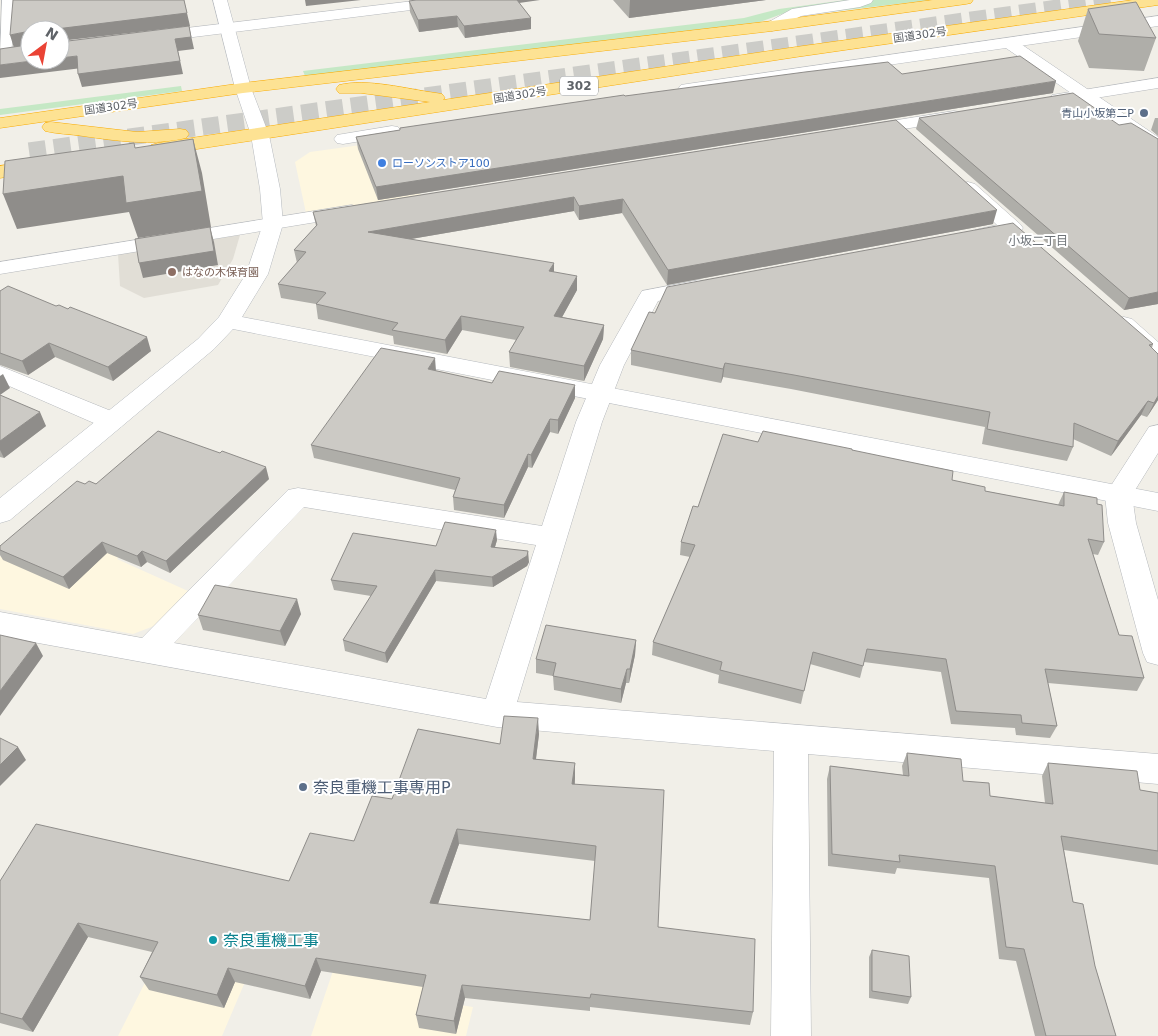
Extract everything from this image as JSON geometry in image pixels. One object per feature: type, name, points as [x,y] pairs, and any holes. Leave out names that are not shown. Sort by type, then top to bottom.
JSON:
[{"type":"highway","name":"国道302号","points":[[0,123],[244,88],[772,26],[966,0]]},
{"type":"highway","name":"国道302号","points":[[141,159],[260,135],[495,98],[796,52],[1158,1]]},
{"type":"highway","points":[[244,88],[270,94],[361,88],[454,99],[495,98]]},
{"type":"highway","points":[[0,128],[64,128],[139,137],[215,129],[260,135]]},
{"type":"highway","points":[[0,140],[29,144],[0,155]]},
{"type":"highway","points":[[0,172],[55,169]]},
{"type":"street","points":[[8,0],[2,55],[20,53]]},
{"type":"street","points":[[0,513],[206,344],[228,321],[257,274],[273,224],[270,189],[260,135],[244,88],[220,0]]},
{"type":"street","points":[[135,39],[413,3],[459,0]]},
{"type":"street","points":[[772,26],[797,12],[860,3],[866,0]]},
{"type":"street","points":[[674,90],[1158,22]]},
{"type":"street","points":[[1009,43],[1158,145]]},
{"type":"street","points":[[796,52],[828,58],[903,48],[937,52]]},
{"type":"street","points":[[1042,102],[1158,83]]},
{"type":"street","points":[[848,133],[975,113]]},
{"type":"street","points":[[898,125],[919,144]]},
{"type":"street","points":[[343,139],[411,129]]},
{"type":"street","points":[[141,159],[173,162]]},
{"type":"street","points":[[0,187],[24,183],[55,169]]},
{"type":"street","points":[[956,176],[1021,234],[964,237]]},
{"type":"street","points":[[0,268],[366,209]]},
{"type":"street","points":[[497,714],[552,538],[600,394],[612,366],[650,296],[719,283]]},
{"type":"street","points":[[1107,310],[1158,354]]},
{"type":"street","points":[[228,321],[1158,502]]},
{"type":"street","points":[[0,373],[112,421]]},
{"type":"street","points":[[1158,433],[1118,494],[1122,523],[1158,653]]},
{"type":"street","points":[[148,651],[298,497],[552,538]]},
{"type":"street","points":[[0,624],[497,714],[1158,769]]},
{"type":"street","points":[[791,737],[791,1036]]},
{"type":"shaded area","points":[[397,140],[421,196],[306,213],[295,162],[310,152]]},
{"type":"shaded area","name":"はなの木保育園","points":[[240,235],[233,259],[218,285],[144,298],[120,286],[118,254]]},
{"type":"shaded area","points":[[48,515],[125,551],[117,559],[188,591],[154,626],[133,634],[0,609],[0,557]]},
{"type":"shaded area","points":[[204,866],[287,883],[222,1036],[118,1036]]},
{"type":"shaded area","points":[[358,897],[449,912],[427,1000],[473,1007],[466,1036],[311,1036]]},
{"type":"green space","points":[[845,0],[859,0],[793,10],[760,22],[305,76],[303,71],[744,18],[779,9]]},
{"type":"green space","points":[[872,0],[931,0],[804,15]]},
{"type":"green space","points":[[181,86],[182,91],[0,115],[0,109]]},
{"type":"building","points":[[13,0],[184,0],[187,13],[70,27],[70,20],[20,20],[20,33],[10,35]]},
{"type":"building","points":[[517,0],[531,18],[464,26],[457,16],[418,20],[409,1]]},
{"type":"building","points":[[1136,2],[1156,38],[1099,34],[1088,9]]},
{"type":"building","points":[[189,26],[191,37],[175,39],[180,61],[78,74],[77,56],[70,57],[70,41]]},
{"type":"building","points":[[20,46],[20,62],[0,65],[0,49]]},
{"type":"building","points":[[1020,56],[1056,81],[376,187],[356,137],[400,130],[400,128],[624,95],[805,72],[888,62],[902,74]]},
{"type":"building","points":[[1073,93],[1119,125],[1131,123],[1158,139],[1158,292],[1129,298],[919,118]]},
{"type":"building","points":[[896,120],[997,210],[668,270],[623,199],[579,206],[574,197],[368,232],[554,263],[549,271],[577,276],[554,316],[604,325],[584,366],[509,352],[524,327],[461,316],[445,340],[392,330],[398,323],[316,304],[326,293],[324,292],[278,284],[306,252],[294,250],[317,225],[313,212]]},
{"type":"building","points":[[193,139],[202,191],[126,203],[123,176],[3,194],[5,161],[134,143],[135,148]]},
{"type":"building","points":[[1013,223],[1153,344],[1149,345],[1158,354],[1158,396],[1154,403],[1148,401],[1118,441],[1074,423],[1073,447],[987,429],[990,412],[725,363],[723,369],[631,350],[649,312],[655,313],[667,287]]},
{"type":"building","points":[[210,227],[214,251],[139,263],[135,239]]},
{"type":"building","points":[[8,286],[56,306],[59,305],[68,309],[70,307],[147,337],[108,367],[49,343],[22,361],[0,353],[0,291]]},
{"type":"building","points":[[381,348],[435,358],[428,369],[492,383],[499,371],[575,385],[558,420],[550,419],[531,455],[528,454],[504,505],[453,497],[460,478],[311,445]]},
{"type":"building","points":[[0,395],[40,412],[0,441]]},
{"type":"building","points":[[158,431],[266,467],[166,561],[142,551],[137,556],[102,542],[63,577],[0,550],[0,546],[77,481],[85,484],[89,481],[96,484]]},
{"type":"building","points":[[763,431],[953,471],[952,480],[985,487],[985,491],[1064,506],[1064,492],[1097,498],[1097,504],[1102,505],[1104,542],[1088,539],[1119,635],[1132,636],[1144,678],[1045,669],[1057,726],[1022,723],[1021,715],[956,711],[946,659],[867,649],[863,666],[813,652],[804,691],[720,670],[722,662],[653,642],[695,545],[681,542],[693,506],[698,507],[723,434],[758,442]]},
{"type":"building","points":[[445,522],[496,530],[491,547],[528,551],[527,556],[492,577],[435,570],[385,653],[343,640],[377,586],[331,580],[353,533],[436,546]]},
{"type":"building","points":[[215,585],[297,599],[280,631],[198,615]]},
{"type":"building","points":[[546,625],[636,640],[630,669],[627,669],[621,689],[553,676],[556,663],[536,659]]},
{"type":"building","points":[[0,635],[36,643],[0,691]]},
{"type":"building","points":[[504,716],[538,718],[533,759],[575,763],[572,784],[664,790],[658,927],[755,939],[753,1012],[591,994],[590,998],[462,985],[454,1021],[416,1015],[426,975],[316,958],[305,986],[228,968],[217,995],[140,977],[158,942],[78,923],[22,1019],[0,1013],[0,881],[36,824],[289,881],[310,833],[354,841],[372,796],[392,799],[418,729],[500,744]],"holes":[[[457,829],[596,846],[590,920],[430,903]]]},
{"type":"building","points":[[0,738],[18,747],[0,765]]},
{"type":"building","points":[[907,753],[961,759],[963,781],[989,783],[990,796],[1053,804],[1048,763],[1137,771],[1140,790],[1158,793],[1158,851],[1061,836],[1073,902],[1083,904],[1095,966],[1116,1036],[1046,1036],[1024,949],[1006,947],[995,866],[899,855],[900,862],[832,854],[830,766],[909,776]]},
{"type":"building","points":[[872,950],[909,956],[911,997],[872,991]]},
{"type":"tunnel","points":[[29,151],[1115,0]]},
{"type":"place","name":"青山小坂第二P","points":[[1144,113]]},
{"type":"place","name":"ローソンストア100","points":[[382,163]]},
{"type":"place","name":"はなの木保育園","points":[[172,272]]},
{"type":"place","name":"奈良重機工事専用P","points":[[303,787]]},
{"type":"place","name":"奈良重機工事","points":[[213,940]]},
{"type":"district","name":"小坂二丁目","points":[[1038,241]]}]
